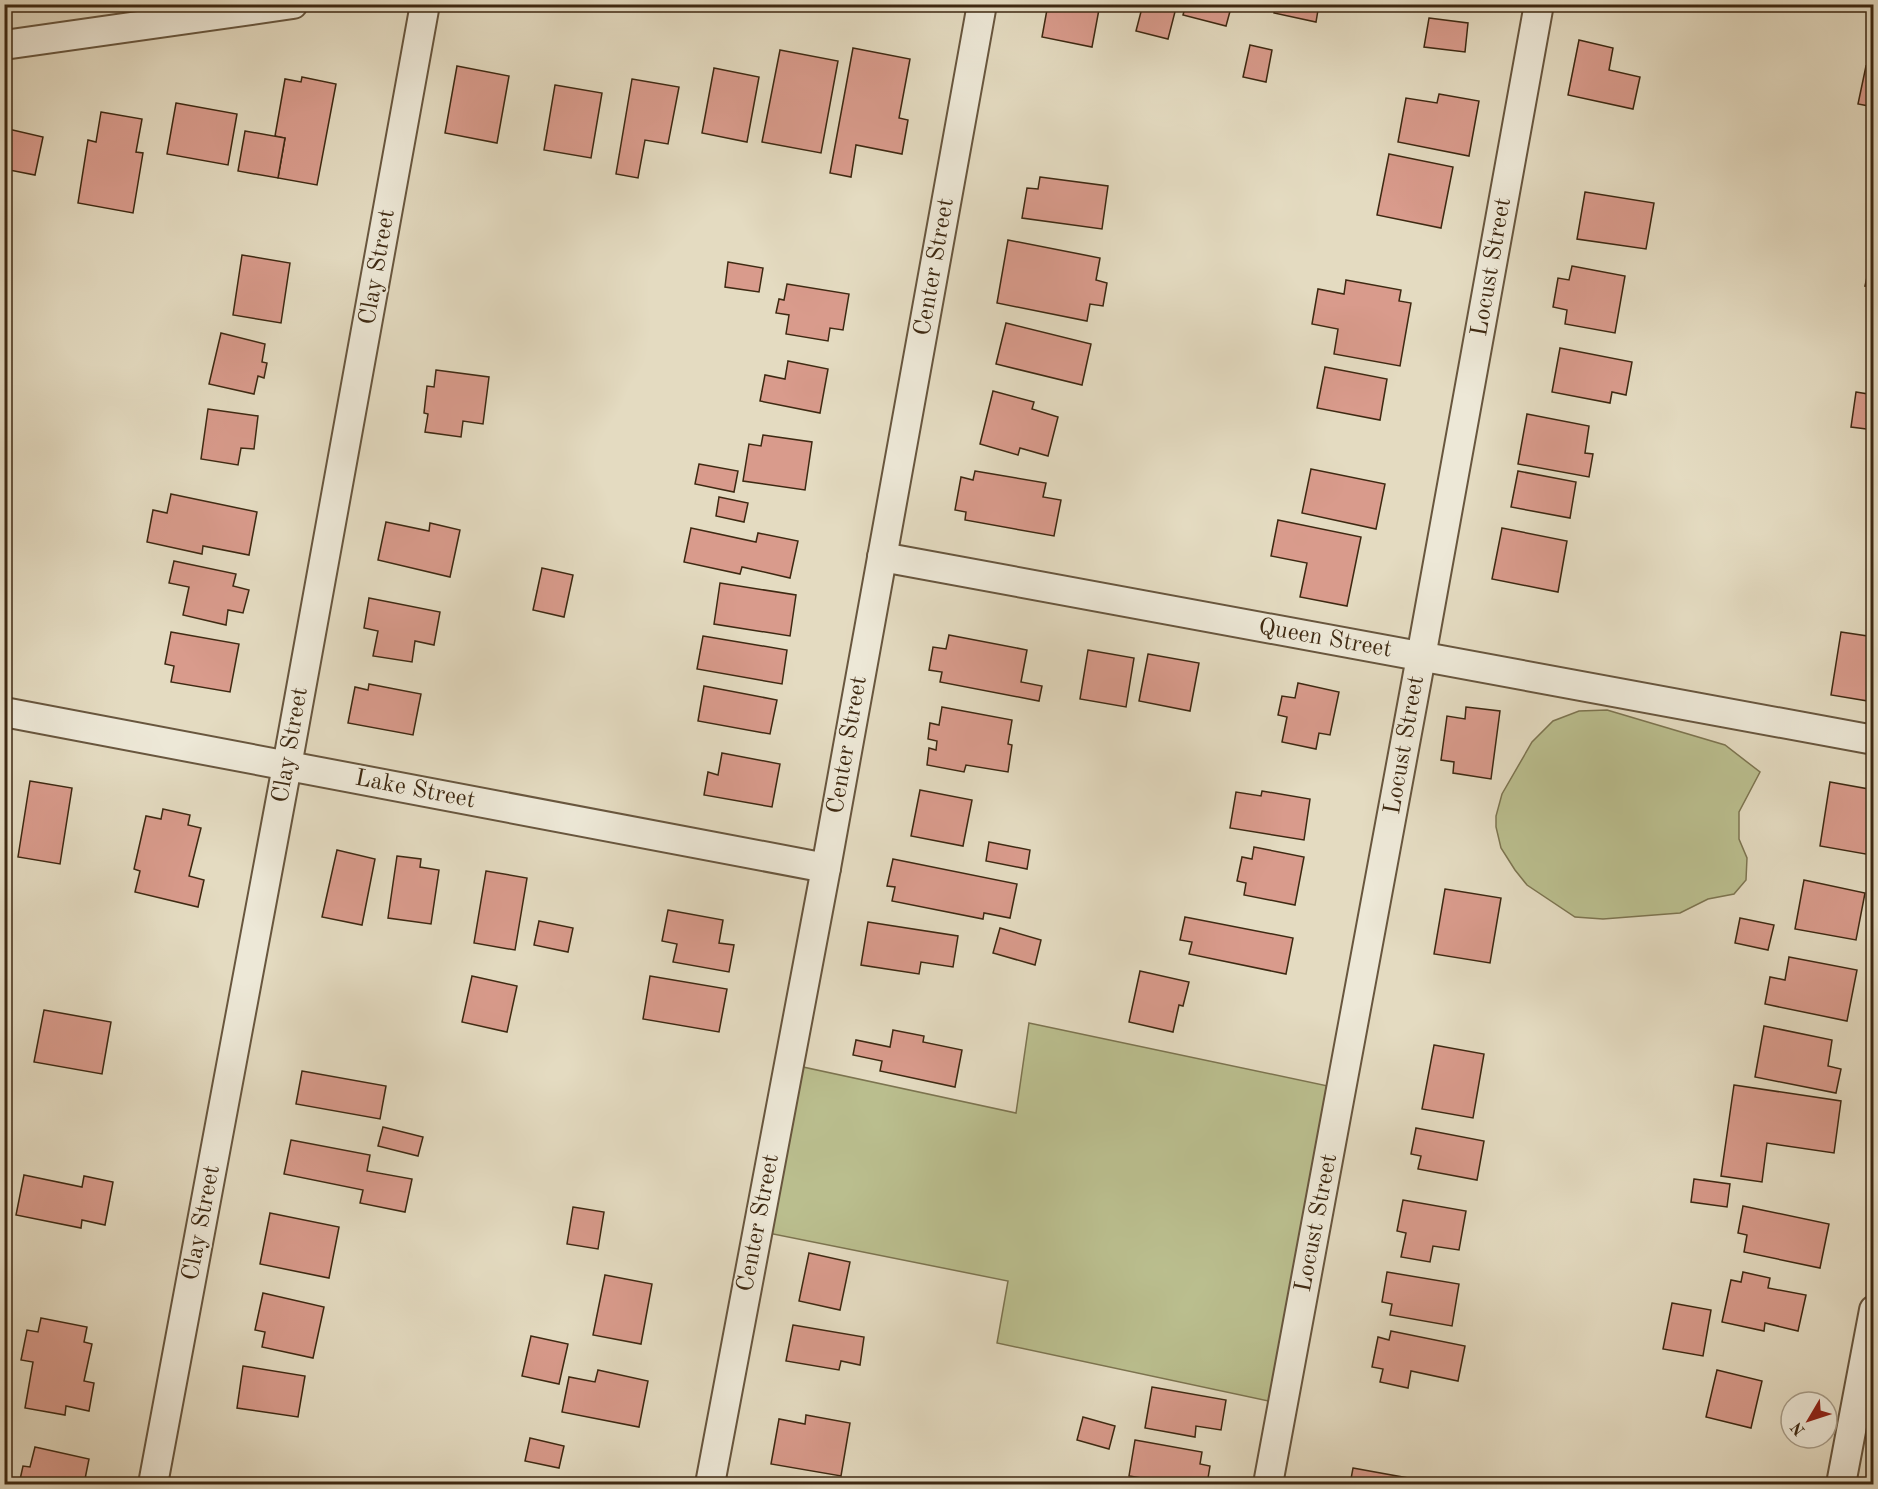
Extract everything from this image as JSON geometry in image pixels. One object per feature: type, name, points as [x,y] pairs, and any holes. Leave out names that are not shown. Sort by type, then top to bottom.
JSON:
[{"type":"street","points":[[4,45],[293,4]]},
{"type":"street","name":"Clay Street","points":[[153,1485],[287,766],[425,4]]},
{"type":"street","name":"Center Street","points":[[710,1485],[826,868],[982,4]]},
{"type":"street","name":"Locust Street","points":[[1268,1485],[1422,657],[1539,4]]},
{"type":"street","name":"Queen Street","points":[[882,557],[1874,740]]},
{"type":"street","name":"Lake Street","points":[[4,712],[826,868]]},
{"type":"street","points":[[1842,1485],[1872,1324]]},
{"type":"green space","points":[[1607,710],[1725,745],[1760,772],[1739,812],[1739,839],[1747,858],[1746,880],[1734,894],[1708,899],[1680,913],[1603,919],[1575,917],[1527,885],[1515,870],[1501,848],[1496,827],[1496,816],[1502,794],[1532,742],[1553,721],[1579,711]]},
{"type":"green space","points":[[1029,1023],[1342,1089],[1283,1404],[997,1343],[1008,1281],[758,1231],[789,1064],[1016,1113]]},
{"type":"building","points":[[1048,4],[1100,4],[1092,47],[1042,37]]},
{"type":"building","points":[[1143,4],[1177,4],[1168,39],[1136,31]]},
{"type":"building","points":[[1186,4],[1232,4],[1226,26],[1183,15]]},
{"type":"building","points":[[1276,4],[1319,4],[1316,22],[1274,13]]},
{"type":"building","points":[[1450,4],[1477,4],[1476,11],[1450,6]]},
{"type":"building","points":[[1429,18],[1468,23],[1465,52],[1424,47]]},
{"type":"building","points":[[1579,40],[1613,48],[1609,70],[1640,77],[1633,109],[1568,95]]},
{"type":"building","points":[[1250,45],[1272,50],[1266,82],[1243,77]]},
{"type":"building","points":[[853,48],[910,59],[899,118],[908,120],[902,154],[856,145],[851,177],[830,173]]},
{"type":"building","points":[[780,50],[838,61],[821,153],[762,142]]},
{"type":"building","points":[[457,66],[509,76],[497,143],[445,133]]},
{"type":"building","points":[[1866,66],[1874,68],[1874,107],[1858,104]]},
{"type":"building","points":[[714,68],[759,77],[747,142],[702,133]]},
{"type":"building","points":[[302,77],[336,84],[317,185],[278,178],[285,138],[275,136],[285,79],[301,82]]},
{"type":"building","points":[[632,79],[679,87],[668,144],[645,140],[638,178],[616,174]]},
{"type":"building","points":[[555,85],[602,93],[591,158],[544,150]]},
{"type":"building","points":[[1439,94],[1479,101],[1469,156],[1398,142],[1406,98],[1437,103]]},
{"type":"building","points":[[176,103],[237,114],[228,165],[167,154]]},
{"type":"building","points":[[101,112],[142,119],[136,152],[143,153],[133,213],[78,203],[88,140],[96,142]]},
{"type":"building","points":[[4,128],[43,137],[35,175],[4,169]]},
{"type":"building","points":[[245,131],[285,138],[278,178],[238,171]]},
{"type":"building","points":[[1389,154],[1453,167],[1441,228],[1377,215]]},
{"type":"building","points":[[1040,177],[1108,186],[1102,229],[1022,218],[1027,188],[1038,189]]},
{"type":"building","points":[[1585,192],[1654,203],[1646,249],[1577,239]]},
{"type":"building","points":[[1008,240],[1100,258],[1096,280],[1107,283],[1103,306],[1090,304],[1087,321],[997,303]]},
{"type":"building","points":[[1874,245],[1874,287],[1865,286]]},
{"type":"building","points":[[242,255],[290,263],[281,323],[233,315]]},
{"type":"building","points":[[728,262],[763,268],[759,292],[725,287]]},
{"type":"building","points":[[1572,266],[1625,276],[1615,333],[1565,324],[1567,310],[1553,307],[1558,278],[1569,280]]},
{"type":"building","points":[[1346,280],[1401,290],[1399,301],[1411,303],[1400,366],[1334,354],[1338,329],[1312,324],[1318,289],[1344,294]]},
{"type":"building","points":[[787,284],[849,294],[843,330],[830,328],[828,341],[786,334],[789,315],[776,313],[779,299],[784,300]]},
{"type":"building","points":[[1006,323],[1091,344],[1082,385],[996,364]]},
{"type":"building","points":[[221,333],[265,344],[262,362],[267,363],[264,378],[258,376],[254,394],[209,384]]},
{"type":"building","points":[[1560,348],[1632,362],[1626,395],[1612,392],[1610,403],[1552,392]]},
{"type":"building","points":[[788,361],[828,369],[820,413],[760,401],[765,375],[785,379]]},
{"type":"building","points":[[1325,367],[1387,379],[1380,420],[1317,408]]},
{"type":"building","points":[[436,370],[489,377],[483,424],[463,421],[461,437],[425,432],[428,414],[424,413],[427,386],[434,387]]},
{"type":"building","points":[[993,391],[1034,402],[1032,409],[1058,417],[1048,456],[1020,448],[1018,455],[980,444]]},
{"type":"building","points":[[1856,392],[1874,395],[1874,430],[1851,427]]},
{"type":"building","points":[[208,409],[258,416],[254,449],[241,448],[238,465],[201,459]]},
{"type":"building","points":[[1527,414],[1589,426],[1585,453],[1593,454],[1589,477],[1518,464]]},
{"type":"building","points":[[763,435],[812,442],[805,490],[743,481],[749,444],[761,446]]},
{"type":"building","points":[[699,464],[738,471],[734,492],[695,484]]},
{"type":"building","points":[[1311,469],[1385,484],[1376,529],[1302,513]]},
{"type":"building","points":[[975,471],[1046,483],[1043,497],[1061,500],[1054,536],[965,520],[966,512],[955,510],[961,477],[973,480]]},
{"type":"building","points":[[1518,471],[1576,482],[1570,518],[1511,507]]},
{"type":"building","points":[[171,494],[257,512],[249,555],[203,546],[202,554],[147,542],[153,510],[167,513]]},
{"type":"building","points":[[719,497],[748,503],[744,522],[716,516]]},
{"type":"building","points":[[1278,520],[1361,537],[1347,606],[1300,597],[1307,563],[1271,556]]},
{"type":"building","points":[[386,522],[429,531],[430,523],[460,530],[450,577],[378,560]]},
{"type":"building","points":[[691,528],[756,542],[758,533],[798,541],[790,578],[742,567],[740,574],[684,562]]},
{"type":"building","points":[[1502,528],[1567,541],[1558,592],[1492,579]]},
{"type":"building","points":[[174,561],[236,574],[233,586],[249,590],[243,613],[228,610],[226,625],[183,615],[189,587],[169,583]]},
{"type":"building","points":[[542,568],[573,575],[564,617],[533,610]]},
{"type":"building","points":[[720,583],[796,595],[790,636],[714,624]]},
{"type":"building","points":[[369,598],[440,612],[434,645],[415,641],[412,662],[373,656],[378,631],[364,628]]},
{"type":"building","points":[[171,632],[239,644],[230,692],[171,682],[174,666],[165,664]]},
{"type":"building","points":[[1841,632],[1874,637],[1874,702],[1831,695]]},
{"type":"building","points":[[949,635],[1027,650],[1021,682],[1042,686],[1039,701],[940,682],[942,672],[929,670],[933,647],[946,649]]},
{"type":"building","points":[[703,636],[787,650],[782,684],[697,669]]},
{"type":"building","points":[[1088,650],[1134,658],[1126,707],[1080,699]]},
{"type":"building","points":[[1148,654],[1199,663],[1190,711],[1139,701]]},
{"type":"building","points":[[1298,683],[1339,692],[1330,735],[1319,733],[1316,749],[1282,742],[1287,717],[1278,715],[1282,696],[1295,698]]},
{"type":"building","points":[[369,684],[421,694],[413,735],[348,723],[355,687],[368,690]]},
{"type":"building","points":[[704,686],[777,700],[770,734],[698,721]]},
{"type":"building","points":[[942,707],[1012,720],[1008,744],[1012,745],[1008,772],[966,765],[964,772],[927,765],[929,748],[936,750],[937,741],[928,739],[930,723],[939,725]]},
{"type":"building","points":[[1466,707],[1500,711],[1491,779],[1453,773],[1454,762],[1441,760],[1447,716],[1465,719]]},
{"type":"building","points":[[722,753],[780,764],[772,807],[704,795],[708,772],[718,775]]},
{"type":"building","points":[[30,781],[72,788],[60,864],[18,857]]},
{"type":"building","points":[[1830,782],[1874,790],[1874,841],[1871,855],[1820,846]]},
{"type":"building","points":[[920,790],[972,800],[963,846],[911,836]]},
{"type":"building","points":[[1262,791],[1310,799],[1304,840],[1230,828],[1236,792],[1261,796]]},
{"type":"building","points":[[163,809],[190,815],[188,825],[201,828],[189,876],[204,880],[198,907],[135,892],[140,871],[134,869],[146,816],[161,819]]},
{"type":"building","points":[[989,842],[1030,850],[1027,869],[986,861]]},
{"type":"building","points":[[1254,847],[1304,857],[1295,905],[1244,895],[1246,883],[1237,881],[1242,857],[1252,859]]},
{"type":"building","points":[[337,850],[375,859],[362,925],[322,917]]},
{"type":"building","points":[[397,856],[421,859],[420,867],[439,870],[431,924],[388,918]]},
{"type":"building","points":[[893,859],[1017,884],[1010,918],[984,913],[983,919],[892,901],[895,887],[887,886]]},
{"type":"building","points":[[486,871],[527,878],[515,950],[474,943]]},
{"type":"building","points":[[1804,880],[1865,893],[1856,940],[1795,929]]},
{"type":"building","points":[[1445,889],[1501,898],[1490,963],[1434,954]]},
{"type":"building","points":[[668,910],[723,920],[719,943],[734,945],[729,972],[673,962],[677,944],[662,941]]},
{"type":"building","points":[[1185,917],[1293,938],[1286,974],[1189,954],[1192,942],[1180,940]]},
{"type":"building","points":[[1740,918],[1774,925],[1768,950],[1735,943]]},
{"type":"building","points":[[539,921],[573,928],[568,952],[534,945]]},
{"type":"building","points":[[868,922],[958,936],[953,967],[921,962],[919,974],[861,965]]},
{"type":"building","points":[[1000,928],[1041,940],[1035,965],[993,953]]},
{"type":"building","points":[[1789,957],[1857,970],[1847,1021],[1765,1004],[1770,977],[1785,980]]},
{"type":"building","points":[[1140,971],[1189,982],[1183,1006],[1179,1005],[1173,1032],[1129,1022]]},
{"type":"building","points":[[472,976],[517,986],[507,1032],[462,1022]]},
{"type":"building","points":[[650,976],[727,989],[719,1032],[643,1019]]},
{"type":"building","points":[[44,1010],[111,1022],[102,1074],[34,1062]]},
{"type":"building","points":[[1764,1026],[1832,1040],[1828,1066],[1841,1069],[1836,1093],[1755,1077]]},
{"type":"building","points":[[893,1030],[924,1036],[923,1042],[962,1050],[955,1087],[880,1071],[882,1061],[853,1055],[856,1040],[890,1047]]},
{"type":"building","points":[[1434,1045],[1484,1054],[1473,1118],[1422,1109]]},
{"type":"building","points":[[302,1071],[386,1086],[380,1119],[296,1104]]},
{"type":"building","points":[[1734,1085],[1841,1101],[1834,1153],[1767,1143],[1762,1182],[1721,1176]]},
{"type":"building","points":[[383,1127],[423,1137],[418,1156],[378,1146]]},
{"type":"building","points":[[1416,1128],[1484,1141],[1477,1180],[1418,1169],[1421,1156],[1411,1154]]},
{"type":"building","points":[[291,1140],[370,1155],[367,1171],[412,1179],[405,1212],[360,1203],[363,1190],[284,1174]]},
{"type":"building","points":[[24,1175],[82,1187],[84,1176],[113,1182],[105,1225],[82,1220],[81,1228],[16,1215]]},
{"type":"building","points":[[1694,1179],[1730,1184],[1727,1207],[1691,1202]]},
{"type":"building","points":[[1403,1200],[1466,1211],[1459,1250],[1433,1246],[1430,1262],[1401,1257],[1406,1233],[1397,1231]]},
{"type":"building","points":[[4,1202],[9,1202],[4,1224]]},
{"type":"building","points":[[1743,1206],[1829,1224],[1820,1268],[1744,1252],[1747,1235],[1738,1233]]},
{"type":"building","points":[[573,1207],[604,1212],[598,1249],[567,1244]]},
{"type":"building","points":[[270,1213],[339,1227],[329,1278],[260,1264]]},
{"type":"building","points":[[809,1253],[850,1262],[840,1310],[799,1301]]},
{"type":"building","points":[[1387,1272],[1459,1284],[1452,1326],[1390,1315],[1392,1304],[1382,1302]]},
{"type":"building","points":[[1743,1272],[1770,1278],[1768,1288],[1806,1295],[1798,1331],[1765,1323],[1764,1331],[1722,1322],[1731,1280],[1741,1282]]},
{"type":"building","points":[[605,1275],[652,1284],[641,1344],[593,1335]]},
{"type":"building","points":[[263,1293],[324,1307],[313,1358],[262,1347],[265,1332],[255,1330]]},
{"type":"building","points":[[1672,1303],[1711,1310],[1703,1356],[1663,1349]]},
{"type":"building","points":[[41,1318],[87,1327],[84,1342],[92,1344],[84,1381],[94,1383],[89,1411],[66,1406],[65,1415],[25,1408],[33,1362],[21,1360],[27,1330],[38,1332]]},
{"type":"building","points":[[793,1325],[864,1337],[860,1365],[841,1361],[839,1370],[786,1361]]},
{"type":"building","points":[[1391,1331],[1465,1346],[1458,1381],[1411,1371],[1408,1388],[1380,1382],[1383,1369],[1372,1367],[1378,1337],[1389,1340]]},
{"type":"building","points":[[531,1336],[568,1344],[559,1384],[522,1376]]},
{"type":"building","points":[[243,1366],[305,1376],[298,1417],[237,1408]]},
{"type":"building","points":[[598,1370],[648,1381],[639,1427],[562,1412],[569,1377],[595,1382]]},
{"type":"building","points":[[1717,1370],[1762,1381],[1751,1428],[1706,1417]]},
{"type":"building","points":[[1152,1387],[1226,1400],[1221,1430],[1196,1426],[1195,1437],[1145,1428]]},
{"type":"building","points":[[806,1415],[850,1423],[841,1476],[771,1464],[779,1419],[805,1424]]},
{"type":"building","points":[[1083,1417],[1115,1426],[1109,1449],[1077,1440]]},
{"type":"building","points":[[530,1438],[564,1446],[559,1468],[525,1461]]},
{"type":"building","points":[[1135,1440],[1202,1452],[1200,1464],[1210,1466],[1207,1484],[1180,1484],[1129,1476]]},
{"type":"building","points":[[35,1447],[89,1459],[84,1484],[19,1484],[23,1466],[30,1467]]},
{"type":"building","points":[[1353,1468],[1430,1482],[1430,1484],[1350,1484]]},
{"type":"building","points":[[553,1481],[572,1484],[552,1484]]}]
